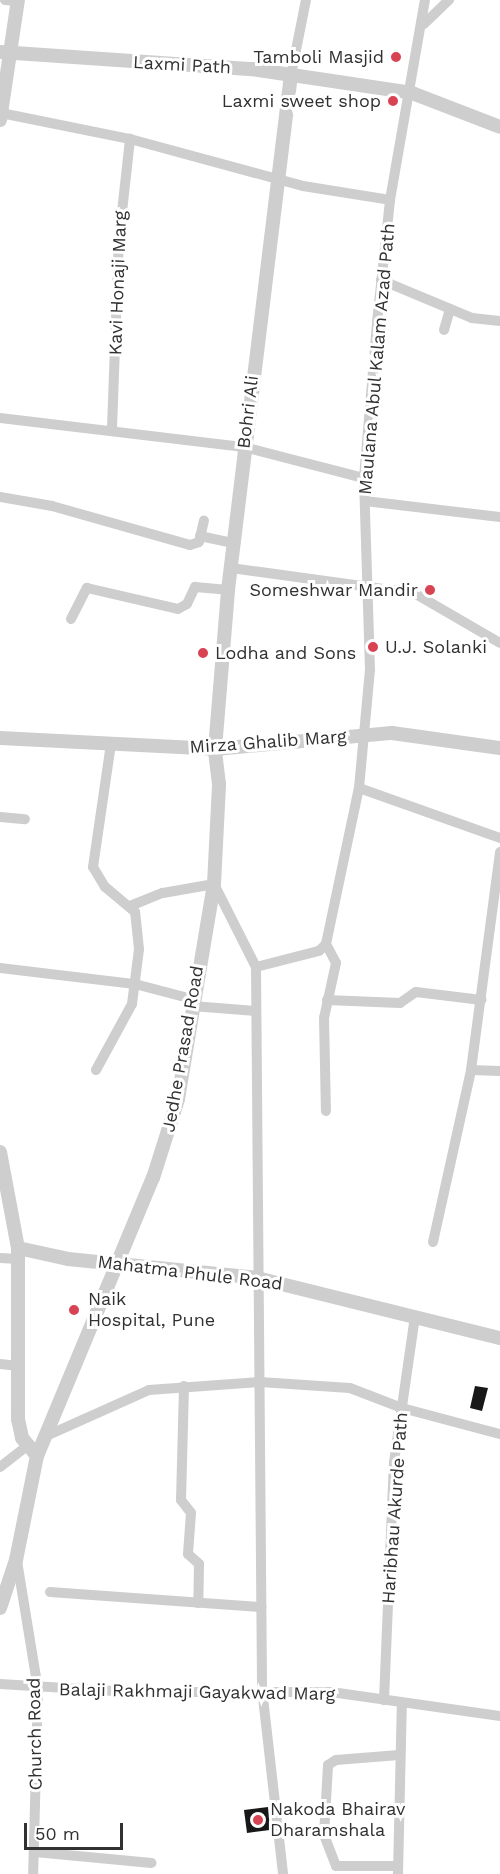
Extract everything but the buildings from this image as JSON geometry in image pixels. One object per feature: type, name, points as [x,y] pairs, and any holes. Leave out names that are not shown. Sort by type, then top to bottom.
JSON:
[{"type":"street","points":[[0,120],[4,53],[13,0]]},
{"type":"street","points":[[291,75],[306,0]]},
{"type":"street","name":"Maulana Abul Kalam Azad Path","points":[[326,944],[359,788],[366,735],[370,670],[364,478],[390,200],[412,93],[424,24],[425,0]]},
{"type":"street","points":[[424,24],[449,0]]},
{"type":"street","name":"Laxmi Path","points":[[4,53],[291,75],[412,93],[500,127]]},
{"type":"street","name":"Bohri Ali","points":[[215,749],[233,543],[291,75]]},
{"type":"street","points":[[1,113],[130,139],[351,197],[390,200]]},
{"type":"street","name":"Kavi Honaji Marg","points":[[112,428],[121,269],[118,239],[130,139]]},
{"type":"street","points":[[381,280],[450,309],[500,321]]},
{"type":"street","points":[[444,330],[450,309]]},
{"type":"street","points":[[0,418],[112,428],[244,447],[364,478]]},
{"type":"street","points":[[0,498],[52,506],[190,545],[200,536],[204,521]]},
{"type":"street","points":[[365,501],[499,517],[500,505]]},
{"type":"street","points":[[200,536],[233,543]]},
{"type":"street","points":[[231,568],[366,584],[414,593],[500,643]]},
{"type":"street","points":[[71,619],[87,588],[177,609],[187,604],[195,587],[228,590]]},
{"type":"street","name":"Mirza Ghalib Marg","points":[[0,738],[215,749],[392,733],[500,748]]},
{"type":"street","points":[[96,1070],[122,1030],[135,984],[139,931],[130,906],[105,887],[93,867],[111,744]]},
{"type":"street","name":"Jedhe Prasad Road","points":[[0,1608],[16,1560],[32,1451],[44,1437],[119,1263],[166,1144],[214,884],[219,784],[215,749]]},
{"type":"street","points":[[359,788],[500,838]]},
{"type":"street","points":[[0,817],[24,819]]},
{"type":"street","points":[[433,1242],[471,1070],[500,852]]},
{"type":"street","points":[[130,906],[164,893],[214,884],[256,967],[262,1689],[283,1874]]},
{"type":"street","points":[[256,967],[319,951],[326,944],[336,963],[327,1000],[326,1111]]},
{"type":"street","points":[[0,968],[135,984],[192,1002],[256,1011]]},
{"type":"street","points":[[327,1000],[400,1003],[416,992],[482,1000]]},
{"type":"street","points":[[471,1070],[500,1071]]},
{"type":"street","points":[[0,1152],[18,1254],[18,1419],[32,1451],[0,1467]]},
{"type":"street","points":[[0,1258],[18,1254]]},
{"type":"street","name":"Mahatma Phule Road","points":[[18,1254],[257,1278],[500,1338]]},
{"type":"street","name":"Haribhau Akurde Path","points":[[384,1700],[390,1521],[415,1316]]},
{"type":"street","points":[[0,1364],[19,1366]]},
{"type":"street","points":[[44,1437],[149,1390],[260,1382],[350,1388],[402,1408],[500,1434]]},
{"type":"street","points":[[184,1386],[181,1493],[190,1513],[188,1554],[199,1564],[198,1602]]},
{"type":"street","name":"Church Road","points":[[16,1560],[38,1689],[33,1874]]},
{"type":"street","points":[[50,1593],[261,1607]]},
{"type":"street","name":"Balaji Rakhmaji Gayakwad Marg","points":[[0,1684],[38,1689],[262,1689],[384,1700],[500,1716]]},
{"type":"street","points":[[399,1755],[336,1760],[328,1765],[324,1835],[336,1866],[398,1870],[402,1704]]},
{"type":"street","points":[[35,1852],[151,1863]]},
{"type":"place","name":"Tamboli Masjid","points":[[396,57]]},
{"type":"place","name":"Laxmi sweet shop","points":[[393,101]]},
{"type":"place","name":"Someshwar Mandir","points":[[430,590]]},
{"type":"place","name":"U.J. Solanki","points":[[373,647]]},
{"type":"place","name":"Lodha and Sons","points":[[203,653]]},
{"type":"place","name":"Naik Hospital, Pune","points":[[74,1310]]},
{"type":"place","name":"Nakoda Bhairav Dharamshala","points":[[258,1820]]}]
